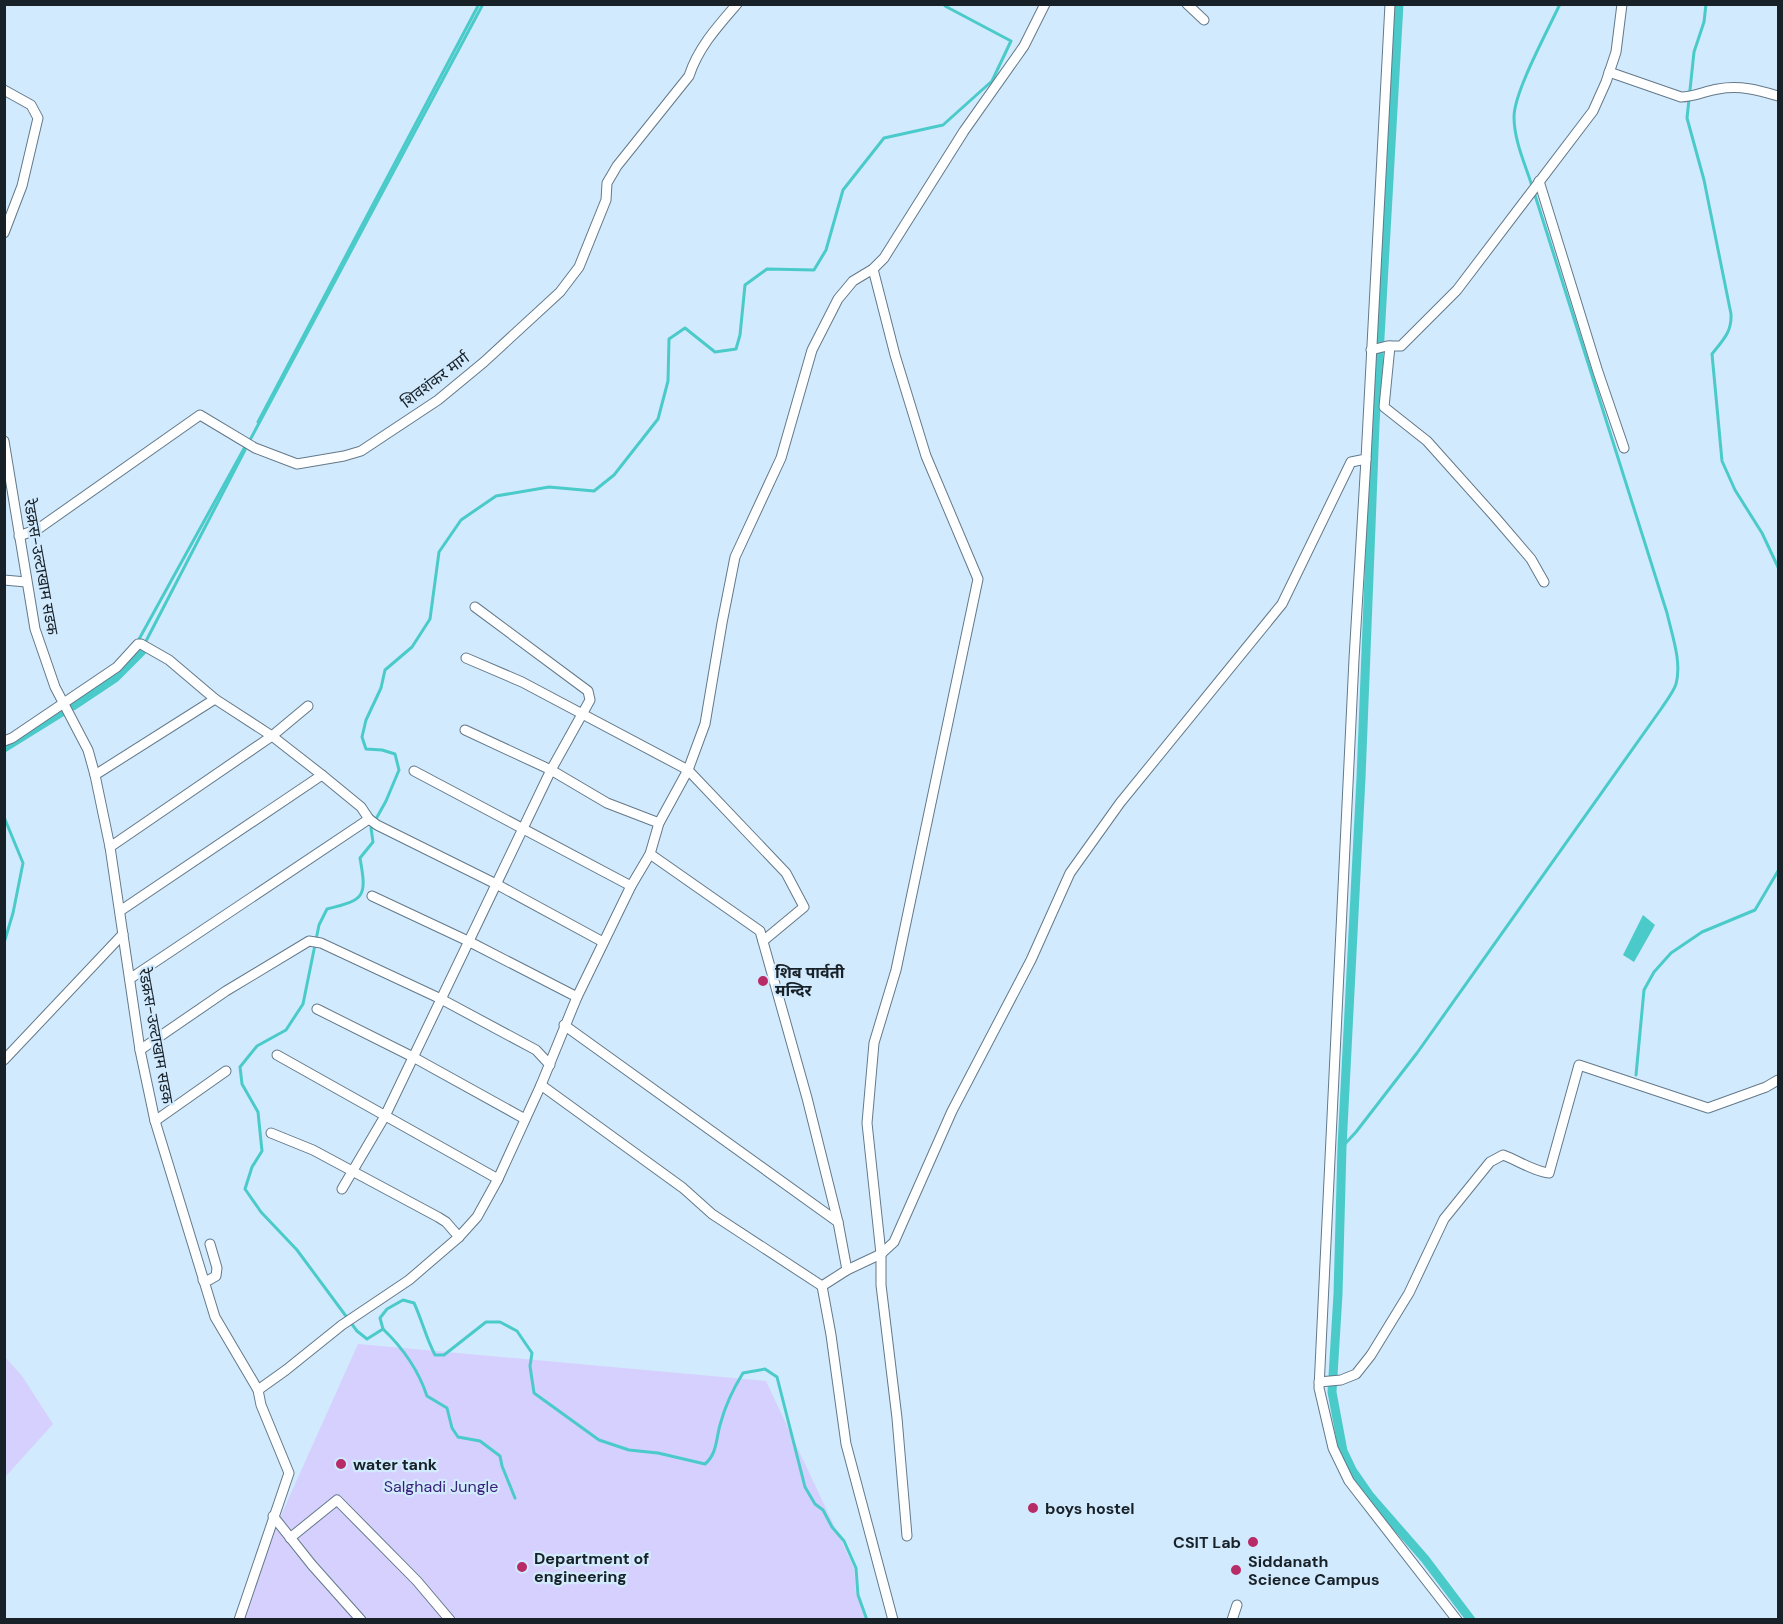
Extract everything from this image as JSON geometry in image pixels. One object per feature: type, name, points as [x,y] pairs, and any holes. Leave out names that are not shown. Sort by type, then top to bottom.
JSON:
[{"type":"street","name":"शिवशंकर मार्ग","points":[[19,536],[38,529],[200,415],[255,448],[297,464],[361,451],[438,400],[484,362],[560,292],[579,267],[606,200],[607,183],[617,166],[689,76],[694,61],[711,34],[736,4]]},
{"type":"street","points":[[258,1389],[294,1364],[342,1325],[409,1280],[459,1237],[477,1217],[498,1179],[550,1065],[564,1025],[603,942],[650,854],[659,823],[688,770],[705,724],[735,557],[781,458],[812,350],[838,298],[853,281],[873,269],[884,258],[964,130],[1024,46],[1045,4]]},
{"type":"street","points":[[1187,4],[1204,20]]},
{"type":"street","points":[[1390,4],[1374,349],[1354,659],[1322,1381],[1318,1388],[1333,1448],[1348,1481],[1457,1620]]},
{"type":"street","points":[[1374,349],[1401,346],[1457,290],[1593,111],[1616,52],[1622,4]]},
{"type":"street","points":[[1609,72],[1681,97],[1692,97],[1716,89],[1734,87],[1752,88],[1779,96]]},
{"type":"street","points":[[4,90],[31,105],[38,118],[22,186],[4,232]]},
{"type":"street","points":[[1537,183],[1624,448]]},
{"type":"street","points":[[873,269],[895,355],[926,456],[978,579],[896,970],[874,1044],[867,1123],[881,1254],[881,1285],[908,1536]]},
{"type":"street","points":[[1389,346],[1384,407],[1427,441],[1531,559],[1544,582]]},
{"type":"street","name":"रेडक्रस-उल्टाखाम सडक","points":[[4,441],[35,629],[45,661],[63,704],[88,750],[95,775],[110,847],[140,1050],[155,1121],[215,1317],[258,1389],[261,1405],[289,1473],[239,1620]]},
{"type":"street","points":[[822,1286],[847,1270],[881,1254],[894,1242],[952,1111],[1031,960],[1070,873],[1120,803],[1282,604],[1351,462],[1366,459]]},
{"type":"street","points":[[4,580],[26,582]]},
{"type":"street","points":[[342,1189],[385,1116],[468,942],[498,885],[551,770],[584,715],[590,700],[588,691],[475,607]]},
{"type":"street","points":[[4,741],[117,667],[138,644],[169,660],[215,699],[272,736],[361,807],[373,822],[498,885],[603,942]]},
{"type":"street","points":[[466,658],[522,682],[688,770],[786,873],[804,907],[763,941]]},
{"type":"street","points":[[95,775],[215,699]]},
{"type":"street","points":[[110,847],[272,736],[308,706]]},
{"type":"street","points":[[465,730],[551,770],[608,803],[659,823]]},
{"type":"street","points":[[414,771],[632,885]]},
{"type":"street","points":[[120,911],[322,774]]},
{"type":"street","points":[[131,978],[373,822]]},
{"type":"street","points":[[650,854],[760,931],[807,1098],[838,1222],[847,1270]]},
{"type":"street","points":[[372,896],[577,997]]},
{"type":"street","points":[[4,1060],[123,934]]},
{"type":"street","points":[[140,1050],[226,991],[309,941],[321,943],[441,999],[536,1050],[550,1065]]},
{"type":"street","points":[[317,1009],[413,1057],[525,1119]]},
{"type":"street","points":[[564,1025],[838,1222]]},
{"type":"street","points":[[277,1055],[498,1179]]},
{"type":"street","points":[[1322,1381],[1335,1381],[1356,1374],[1371,1355],[1409,1293],[1444,1219],[1490,1162],[1503,1155],[1541,1172],[1550,1173],[1579,1065],[1707,1108],[1766,1087],[1779,1080]]},
{"type":"street","points":[[155,1121],[226,1071]]},
{"type":"street","points":[[541,1085],[683,1188],[712,1214],[822,1286],[846,1444],[893,1620]]},
{"type":"street","points":[[271,1133],[313,1150],[446,1222],[459,1237]]},
{"type":"street","points":[[203,1280],[216,1276],[217,1268],[210,1244]]},
{"type":"street","points":[[290,1538],[337,1500],[417,1581],[450,1620]]},
{"type":"street","points":[[273,1516],[312,1565],[361,1620]]},
{"type":"street","points":[[1232,1620],[1237,1605]]},
{"type":"green space","name":"Salghadi Jungle","points":[[358,1344],[766,1381],[854,1568],[856,1593],[865,1619],[241,1620],[278,1522]]},
{"type":"green space","points":[[4,1356],[22,1376],[53,1424],[5,1477]]},
{"type":"shaded area","points":[[1643,915],[1655,925],[1634,962],[1623,955]]},
{"type":"waterway","points":[[258,422],[479,4]]},
{"type":"waterway","points":[[250,440],[483,4]]},
{"type":"waterway","points":[[867,1620],[858,1595],[856,1568],[844,1541],[832,1527],[823,1510],[815,1504],[805,1487],[777,1377],[765,1369],[743,1373],[724,1411],[714,1451],[705,1464],[658,1453],[629,1450],[599,1440],[534,1393],[530,1366],[532,1353],[517,1331],[500,1322],[486,1322],[444,1355],[435,1355],[414,1303],[403,1300],[387,1309],[380,1318],[383,1329],[367,1339],[357,1331],[297,1250],[261,1212],[245,1189],[252,1167],[262,1151],[258,1112],[242,1084],[240,1067],[257,1046],[286,1030],[303,1004],[319,925],[327,909],[349,903],[356,899],[363,889],[360,858],[373,842],[371,828],[399,770],[395,754],[366,749],[362,737],[366,720],[381,688],[385,670],[412,647],[430,619],[439,552],[461,520],[496,496],[549,487],[594,491],[614,475],[658,419],[668,381],[669,339],[685,328],[715,352],[736,349],[740,335],[745,285],[767,269],[814,270],[826,250],[843,190],[884,138],[943,125],[992,81],[1011,41],[945,4]]},
{"type":"waterway","points":[[1399,4],[1375,425],[1332,1392],[1343,1451],[1352,1470],[1370,1496],[1425,1559],[1471,1620]]},
{"type":"waterway","points":[[1532,186],[1516,134],[1515,106],[1525,77],[1560,4]]},
{"type":"waterway","points":[[1706,4],[1704,22],[1694,52],[1687,118],[1704,180],[1731,314],[1728,331],[1712,354],[1722,461],[1735,490],[1762,533],[1778,567]]},
{"type":"waterway","points":[[1342,1147],[1417,1053],[1661,709],[1671,694],[1678,676],[1674,639],[1667,613],[1534,192]]},
{"type":"waterway","points":[[138,641],[246,445]]},
{"type":"waterway","points":[[145,643],[245,450]]},
{"type":"waterway","points":[[73,706],[115,678],[142,651]]},
{"type":"waterway","points":[[4,748],[62,712]]},
{"type":"waterway","points":[[4,817],[23,863],[13,913],[4,943]]},
{"type":"waterway","points":[[1636,1075],[1644,990],[1654,972],[1671,953],[1702,932],[1755,910],[1778,871]]},
{"type":"waterway","points":[[383,1329],[410,1360],[427,1396],[447,1408],[452,1428],[458,1437],[480,1441],[500,1456],[515,1498]]},
{"type":"place","name":"शिब पार्वती मन्दिर","points":[[763,981]]},
{"type":"place","name":"water tank","points":[[341,1464]]},
{"type":"place","name":"boys hostel","points":[[1033,1508]]},
{"type":"place","name":"CSIT Lab","points":[[1253,1542]]},
{"type":"place","name":"Department of engineering","points":[[522,1567]]},
{"type":"place","name":"Siddanath Science Campus","points":[[1236,1570]]}]
